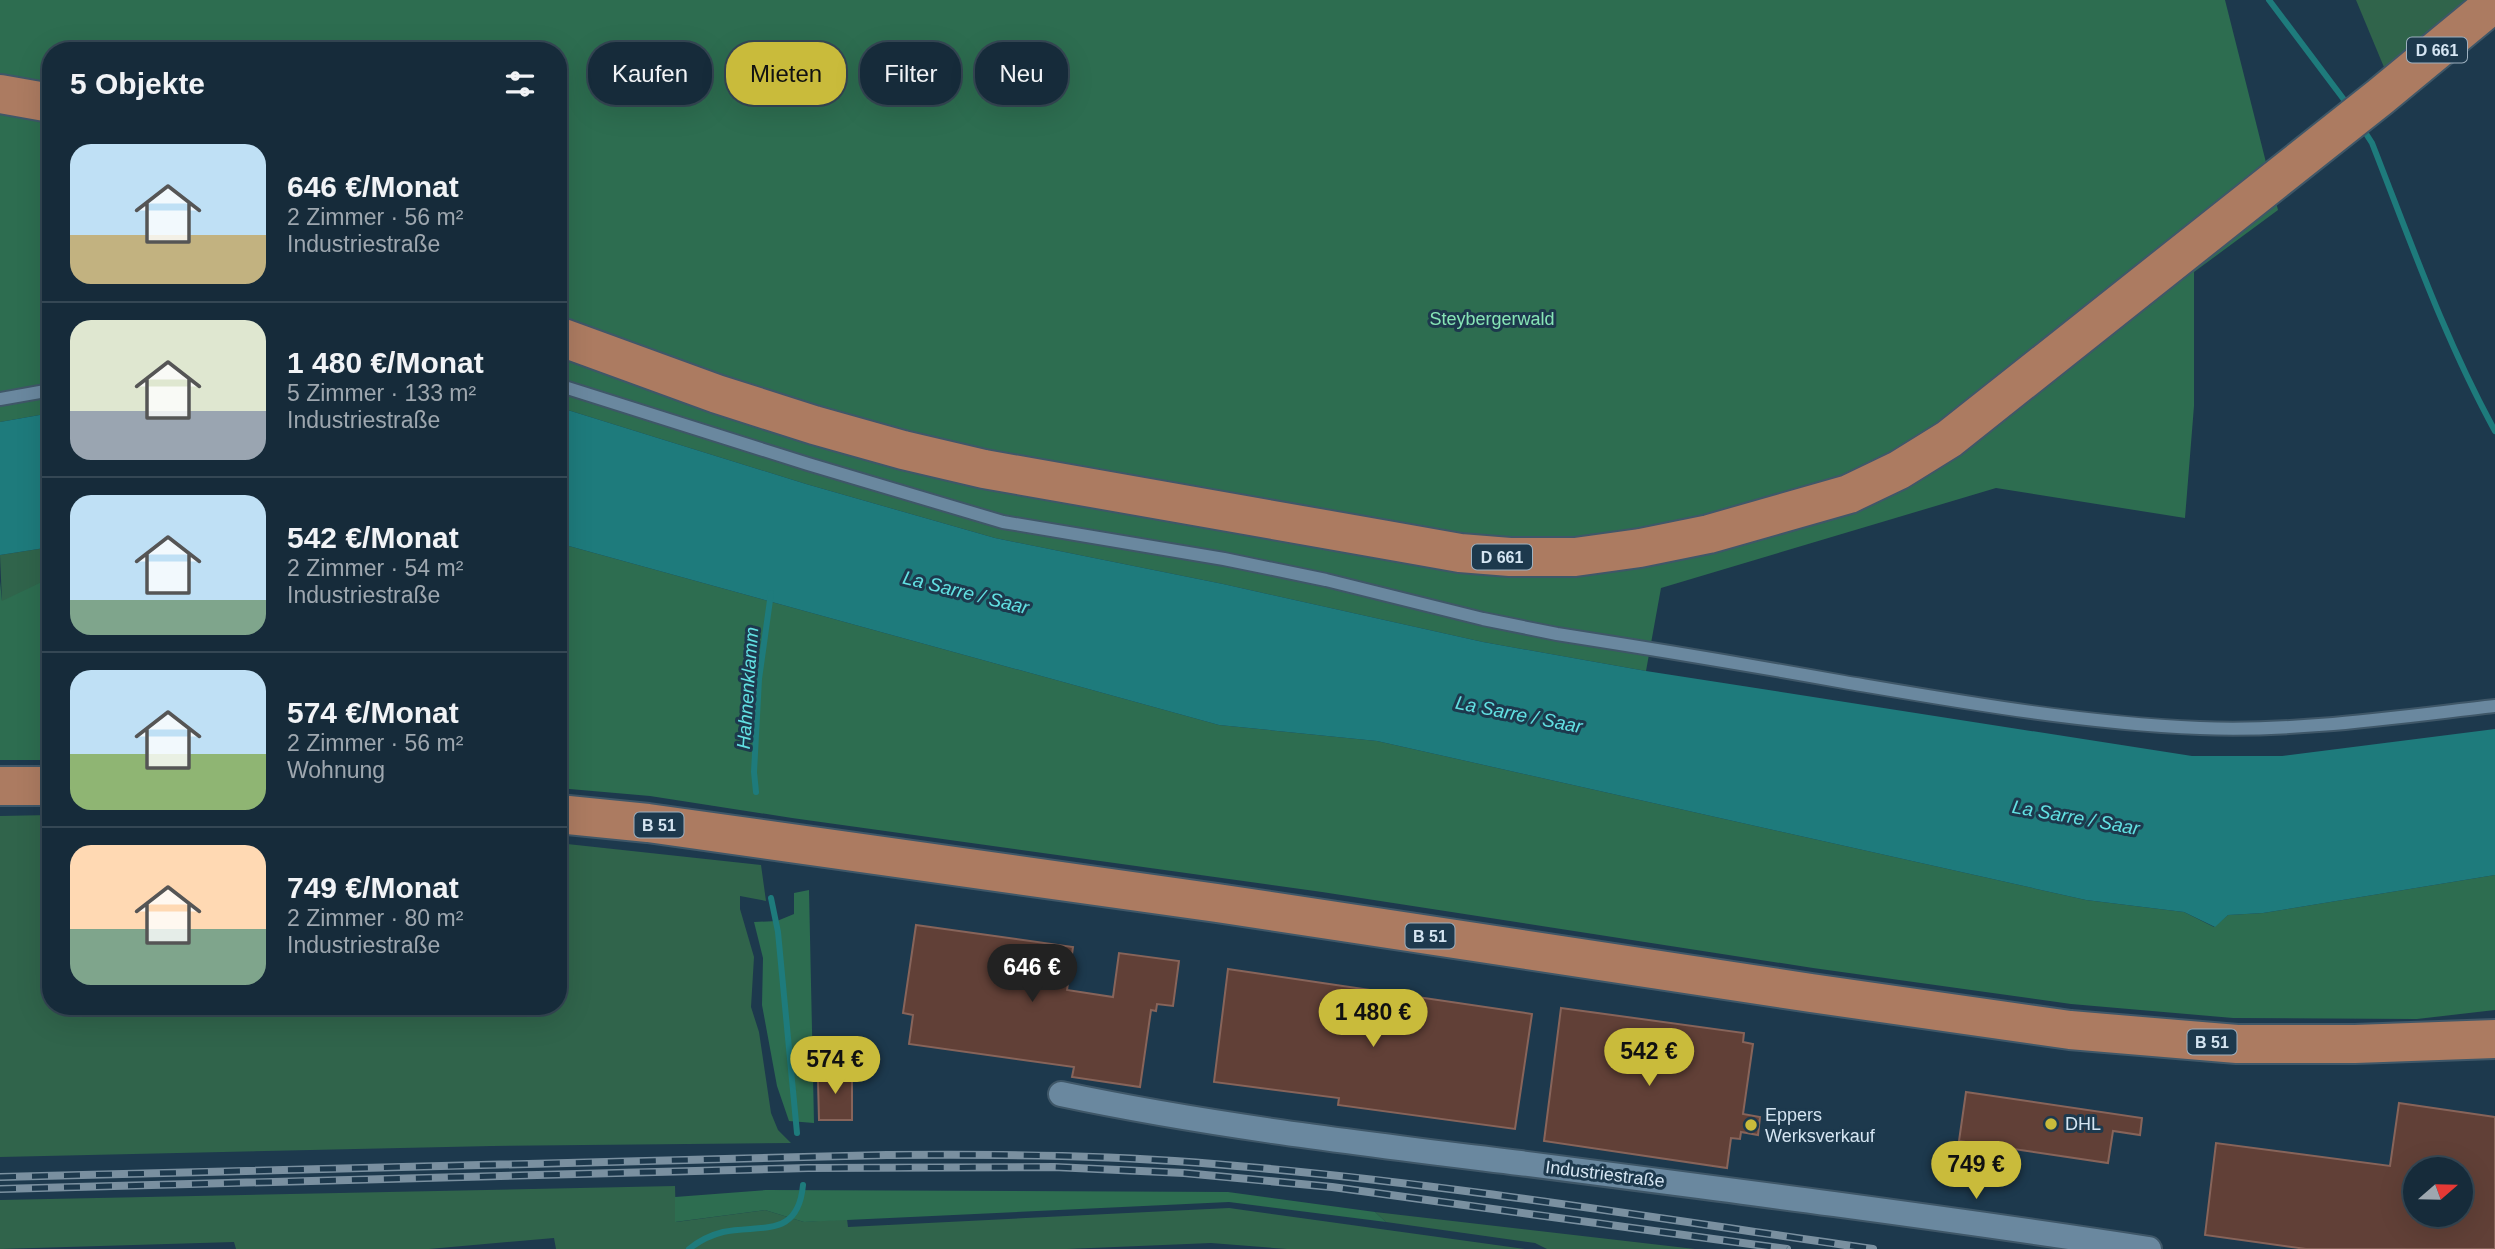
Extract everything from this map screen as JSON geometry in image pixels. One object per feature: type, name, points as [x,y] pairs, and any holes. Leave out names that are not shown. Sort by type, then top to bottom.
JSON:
[{"type":"main road","name":"D 661","points":[[567,339],[717,394],[814,425],[984,469],[1460,553],[1544,559],[1640,548],[1709,534],[1849,494],[1899,470],[1949,439],[2380,97],[2495,2]]},
{"type":"main road","points":[[0,94],[42,101]]},
{"type":"main road","points":[[0,786],[42,786]]},
{"type":"main road","name":"B 51","points":[[567,815],[774,841],[2070,1030],[2237,1044],[2488,1042]]},
{"type":"street","name":"Industriestraße","points":[[1061,1094],[1209,1122],[1873,1209],[2149,1249]]},
{"type":"lane","points":[[567,388],[1003,522],[1224,559],[1557,634],[2008,710],[2201,728],[2272,728],[2347,723],[2495,706]]},
{"type":"lane","points":[[0,399],[42,392]]},
{"type":"shaded area","points":[[2356,0],[2476,0],[2386,72]]},
{"type":"shaded area","points":[[42,548],[42,584],[2,602],[0,555]]},
{"type":"shaded area","points":[[42,815],[42,1015],[567,1015],[567,844],[761,865],[766,901],[740,896],[740,909],[754,957],[751,1007],[759,1032],[771,1113],[778,1130],[791,1143],[492,1146],[0,1157],[0,816]]},
{"type":"shaded area","points":[[675,1186],[676,1222],[765,1210],[804,1222],[847,1219],[848,1227],[1229,1208],[1525,1249],[1287,1249],[1211,1243],[1067,1249],[556,1249],[554,1238],[429,1249],[236,1249],[234,1242],[0,1249],[0,1200]]},
{"type":"shaded area","points":[[1375,1212],[1695,1249],[1547,1249],[1535,1243],[1386,1222]]},
{"type":"green space","name":"Steybergerwald","points":[[0,0],[2225,0],[2278,210],[2194,272],[2194,406],[2185,518],[1996,488],[1661,588],[1646,671],[1483,642],[1223,584],[995,538],[806,484],[567,410],[567,42],[42,42],[42,415],[0,422]]},
{"type":"green space","points":[[567,545],[1219,725],[1377,741],[2086,900],[2184,912],[2214,927],[2228,915],[2263,913],[2495,875],[2495,1010],[2417,1019],[2233,1018],[2071,1004],[1813,968],[1322,892],[650,796],[567,789]]},
{"type":"green space","points":[[0,581],[2,601],[42,582],[42,760],[0,760]]},
{"type":"green space","points":[[809,890],[814,1123],[789,1121],[777,1086],[762,1005],[763,958],[754,922],[777,921],[794,914],[794,893]]},
{"type":"green space","points":[[766,1190],[1228,1192],[1375,1212],[1386,1222],[1229,1202],[804,1222],[765,1210],[675,1222],[675,1197]]},
{"type":"water","name":"La Sarre / Saar","points":[[567,410],[806,484],[995,538],[1223,584],[1483,642],[1646,671],[2192,756],[2282,756],[2495,729],[2495,875],[2263,913],[2228,915],[2215,927],[2184,912],[2086,900],[1377,741],[1219,725],[567,545]]},
{"type":"water","points":[[42,415],[42,548],[0,555],[0,422]]},
{"type":"building","points":[[916,925],[1073,947],[1067,990],[1113,997],[1119,953],[1179,961],[1173,1006],[1157,1004],[1156,1011],[1151,1010],[1140,1087],[1072,1077],[1074,1067],[909,1044],[913,1015],[903,1013]]},
{"type":"building","points":[[1228,969],[1532,1014],[1515,1129],[1338,1105],[1339,1098],[1214,1082]]},
{"type":"building","points":[[1561,1008],[1744,1033],[1743,1042],[1753,1044],[1743,1114],[1760,1117],[1758,1135],[1741,1132],[1740,1139],[1731,1138],[1727,1168],[1544,1141]]},
{"type":"building","points":[[820,1072],[852,1072],[852,1120],[819,1120]]},
{"type":"building","name":"DHL","points":[[1966,1092],[2142,1118],[2140,1135],[2113,1131],[2108,1163],[1959,1141]]},
{"type":"building","points":[[2399,1103],[2495,1117],[2495,1249],[2306,1249],[2205,1235],[2216,1143],[2390,1166]]},
{"type":"waterway","points":[[2269,0],[2348,105]]},
{"type":"waterway","points":[[2363,129],[2372,143],[2444,325],[2495,431]]},
{"type":"waterway","name":"Hahnenklamm","points":[[756,792],[754,772],[759,679],[771,593]]},
{"type":"waterway","name":"Hahnenklamm","points":[[771,898],[778,932],[797,1133]]},
{"type":"waterway","name":"Hahnenklamm","points":[[689,1249],[719,1233],[764,1228],[786,1221],[794,1214],[800,1202],[803,1185]]},
{"type":"railway","points":[[0,1177],[887,1155],[1106,1157],[1193,1162],[1396,1182],[1873,1249]]},
{"type":"railway","points":[[0,1189],[808,1168],[1054,1167],[1184,1173],[1332,1187],[1787,1249]]},
{"type":"place","name":"DHL","points":[[2051,1124]]},
{"type":"place","name":"Eppers Werksverkauf","points":[[1751,1125]]}]
